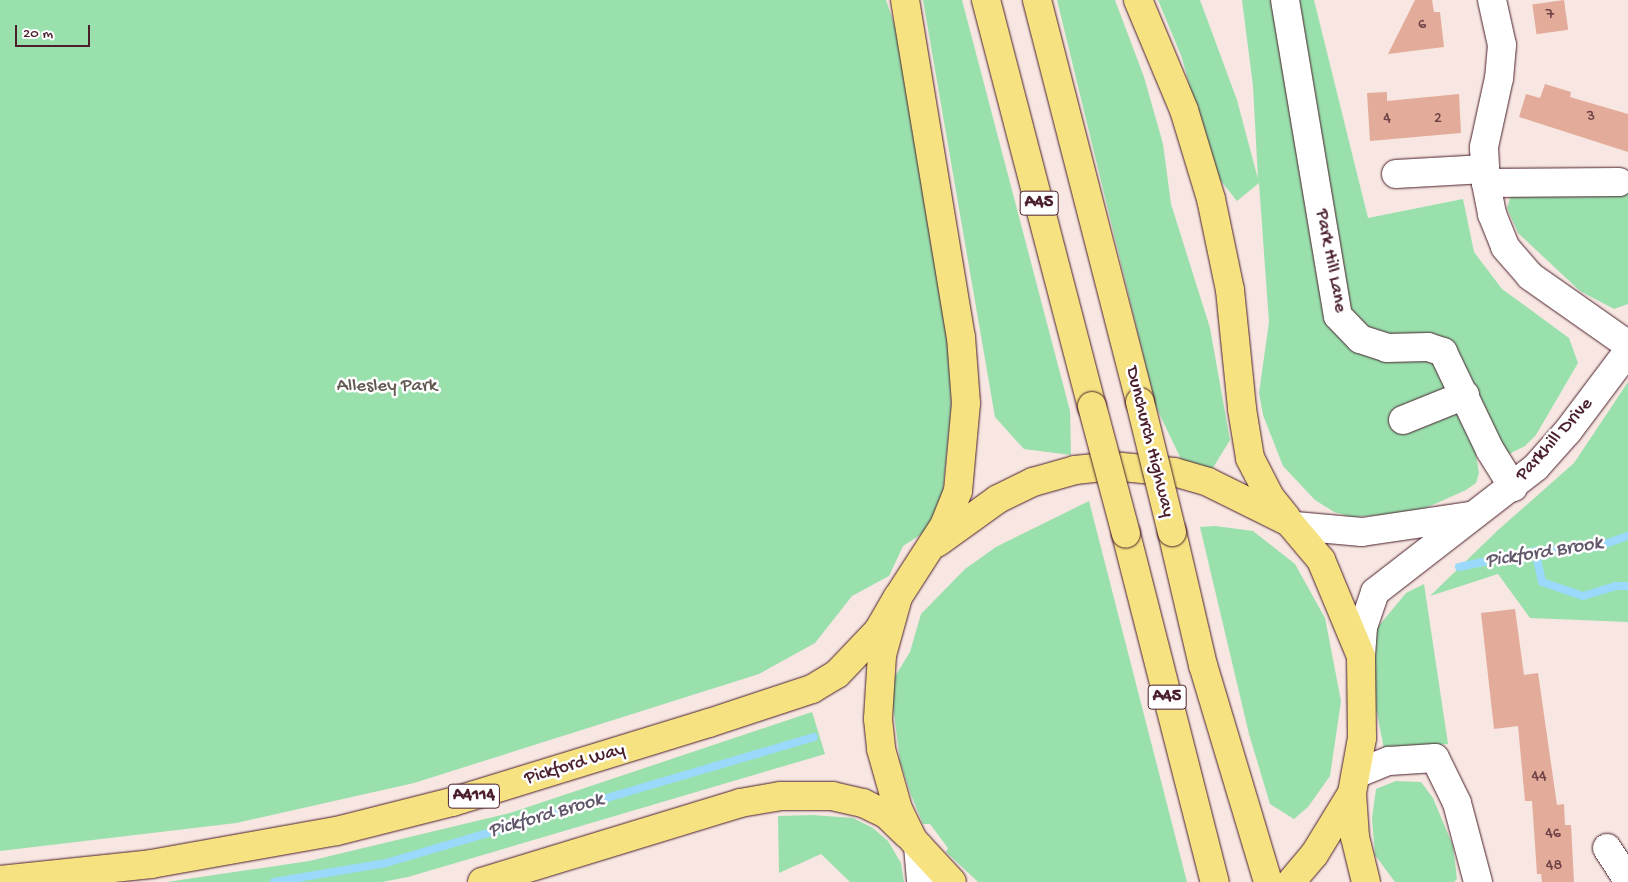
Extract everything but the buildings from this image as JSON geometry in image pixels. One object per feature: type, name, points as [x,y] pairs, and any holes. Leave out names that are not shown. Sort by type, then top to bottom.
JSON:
[{"type":"highway","name":"Pickford Way","points":[[0,880],[152,864],[337,831],[452,802],[690,729],[812,689],[837,674],[878,631],[945,524],[958,491],[966,402],[961,337],[904,0]]},
{"type":"highway","name":"A45","points":[[986,0],[1212,871]]},
{"type":"highway","name":"Dunchurch Highway","points":[[1037,0],[1140,402],[1203,665],[1268,882]]},
{"type":"highway","points":[[1138,0],[1184,110],[1211,199],[1230,290],[1242,409],[1250,458],[1270,497],[1321,560],[1361,656],[1362,738],[1354,784],[1355,837],[1368,880]]},
{"type":"highway","points":[[927,552],[998,499],[1033,482],[1075,470],[1112,466],[1174,472],[1208,482],[1292,524]]},
{"type":"highway","points":[[898,597],[882,655],[878,719],[888,779],[916,843]]},
{"type":"highway","points":[[1290,882],[1314,855],[1354,784]]},
{"type":"highway","points":[[482,882],[740,803],[781,796],[832,796],[863,803],[886,814],[952,882]]},
{"type":"street","name":"Park Hill Lane","points":[[1285,0],[1338,316],[1360,339],[1387,348],[1428,347],[1443,352],[1490,450],[1513,487]]},
{"type":"street","points":[[1492,0],[1502,45],[1500,78],[1484,147],[1492,214],[1505,247],[1530,276],[1628,345]]},
{"type":"street","points":[[1396,174],[1619,182]]},
{"type":"street","name":"Parkhill Drive","points":[[1361,656],[1363,627],[1375,592],[1471,516],[1513,487],[1568,431],[1628,352]]},
{"type":"street","points":[[1403,420],[1465,395]]},
{"type":"street","name":"Parkhill Drive","points":[[1292,524],[1362,532],[1471,516]]},
{"type":"street","points":[[1354,784],[1389,761],[1435,758],[1457,802],[1478,882]]},
{"type":"street","points":[[916,843],[921,882]]},
{"type":"street","points":[[1607,848],[1628,880]]},
{"type":"green space","name":"Allesley Park","points":[[0,0],[886,0],[903,50],[949,346],[951,408],[942,500],[928,530],[903,546],[889,576],[852,596],[815,643],[759,674],[414,783],[236,823],[0,851]]},
{"type":"green space","points":[[923,0],[962,0],[1070,411],[1071,455],[1024,449],[995,417]]},
{"type":"green space","points":[[1057,0],[1115,0],[1144,77],[1163,144],[1171,204],[1210,328],[1230,440],[1211,471],[1181,459],[1156,407]]},
{"type":"green space","points":[[1158,0],[1200,0],[1237,100],[1258,179],[1253,86],[1242,0],[1314,0],[1368,218],[1463,199],[1474,252],[1502,289],[1569,338],[1578,363],[1536,435],[1525,446],[1507,455],[1490,450],[1476,455],[1479,473],[1476,483],[1466,490],[1428,507],[1399,514],[1352,517],[1334,512],[1315,500],[1283,466],[1263,415],[1259,393],[1269,322],[1259,183],[1237,201],[1213,171],[1182,58]]},
{"type":"green space","points":[[1515,182],[1628,192],[1628,304],[1614,309],[1580,291],[1518,233],[1507,208]]},
{"type":"green space","points":[[1628,382],[1628,622],[1530,618],[1498,574],[1430,596],[1497,531],[1574,463]]},
{"type":"green space","points":[[1089,501],[1187,882],[978,882],[946,852],[948,848],[930,824],[923,824],[911,795],[900,761],[893,706],[894,678],[910,652],[921,614],[965,569],[996,547]]},
{"type":"green space","points":[[1215,526],[1253,531],[1295,564],[1325,618],[1341,701],[1330,776],[1308,807],[1294,819],[1270,804],[1249,734],[1200,527]]},
{"type":"green space","points":[[1424,584],[1448,744],[1384,749],[1376,708],[1374,668],[1377,628],[1406,593]]},
{"type":"green space","points":[[812,712],[825,754],[408,877],[382,882],[167,882],[309,861],[510,813]]},
{"type":"green space","points":[[1396,781],[1421,782],[1433,798],[1453,846],[1457,879],[1454,882],[1395,882],[1375,855],[1372,818],[1376,789]]},
{"type":"green space","points":[[812,815],[853,818],[873,828],[888,841],[901,863],[904,882],[850,882],[821,854],[779,873],[778,816]]},
{"type":"waterway","name":"Pickford Brook","points":[[1459,567],[1535,551],[1597,547],[1628,536]]},
{"type":"waterway","points":[[1535,551],[1542,582],[1583,596],[1615,586],[1628,586]]},
{"type":"waterway","name":"Pickford Brook","points":[[274,882],[386,863],[814,737]]}]
